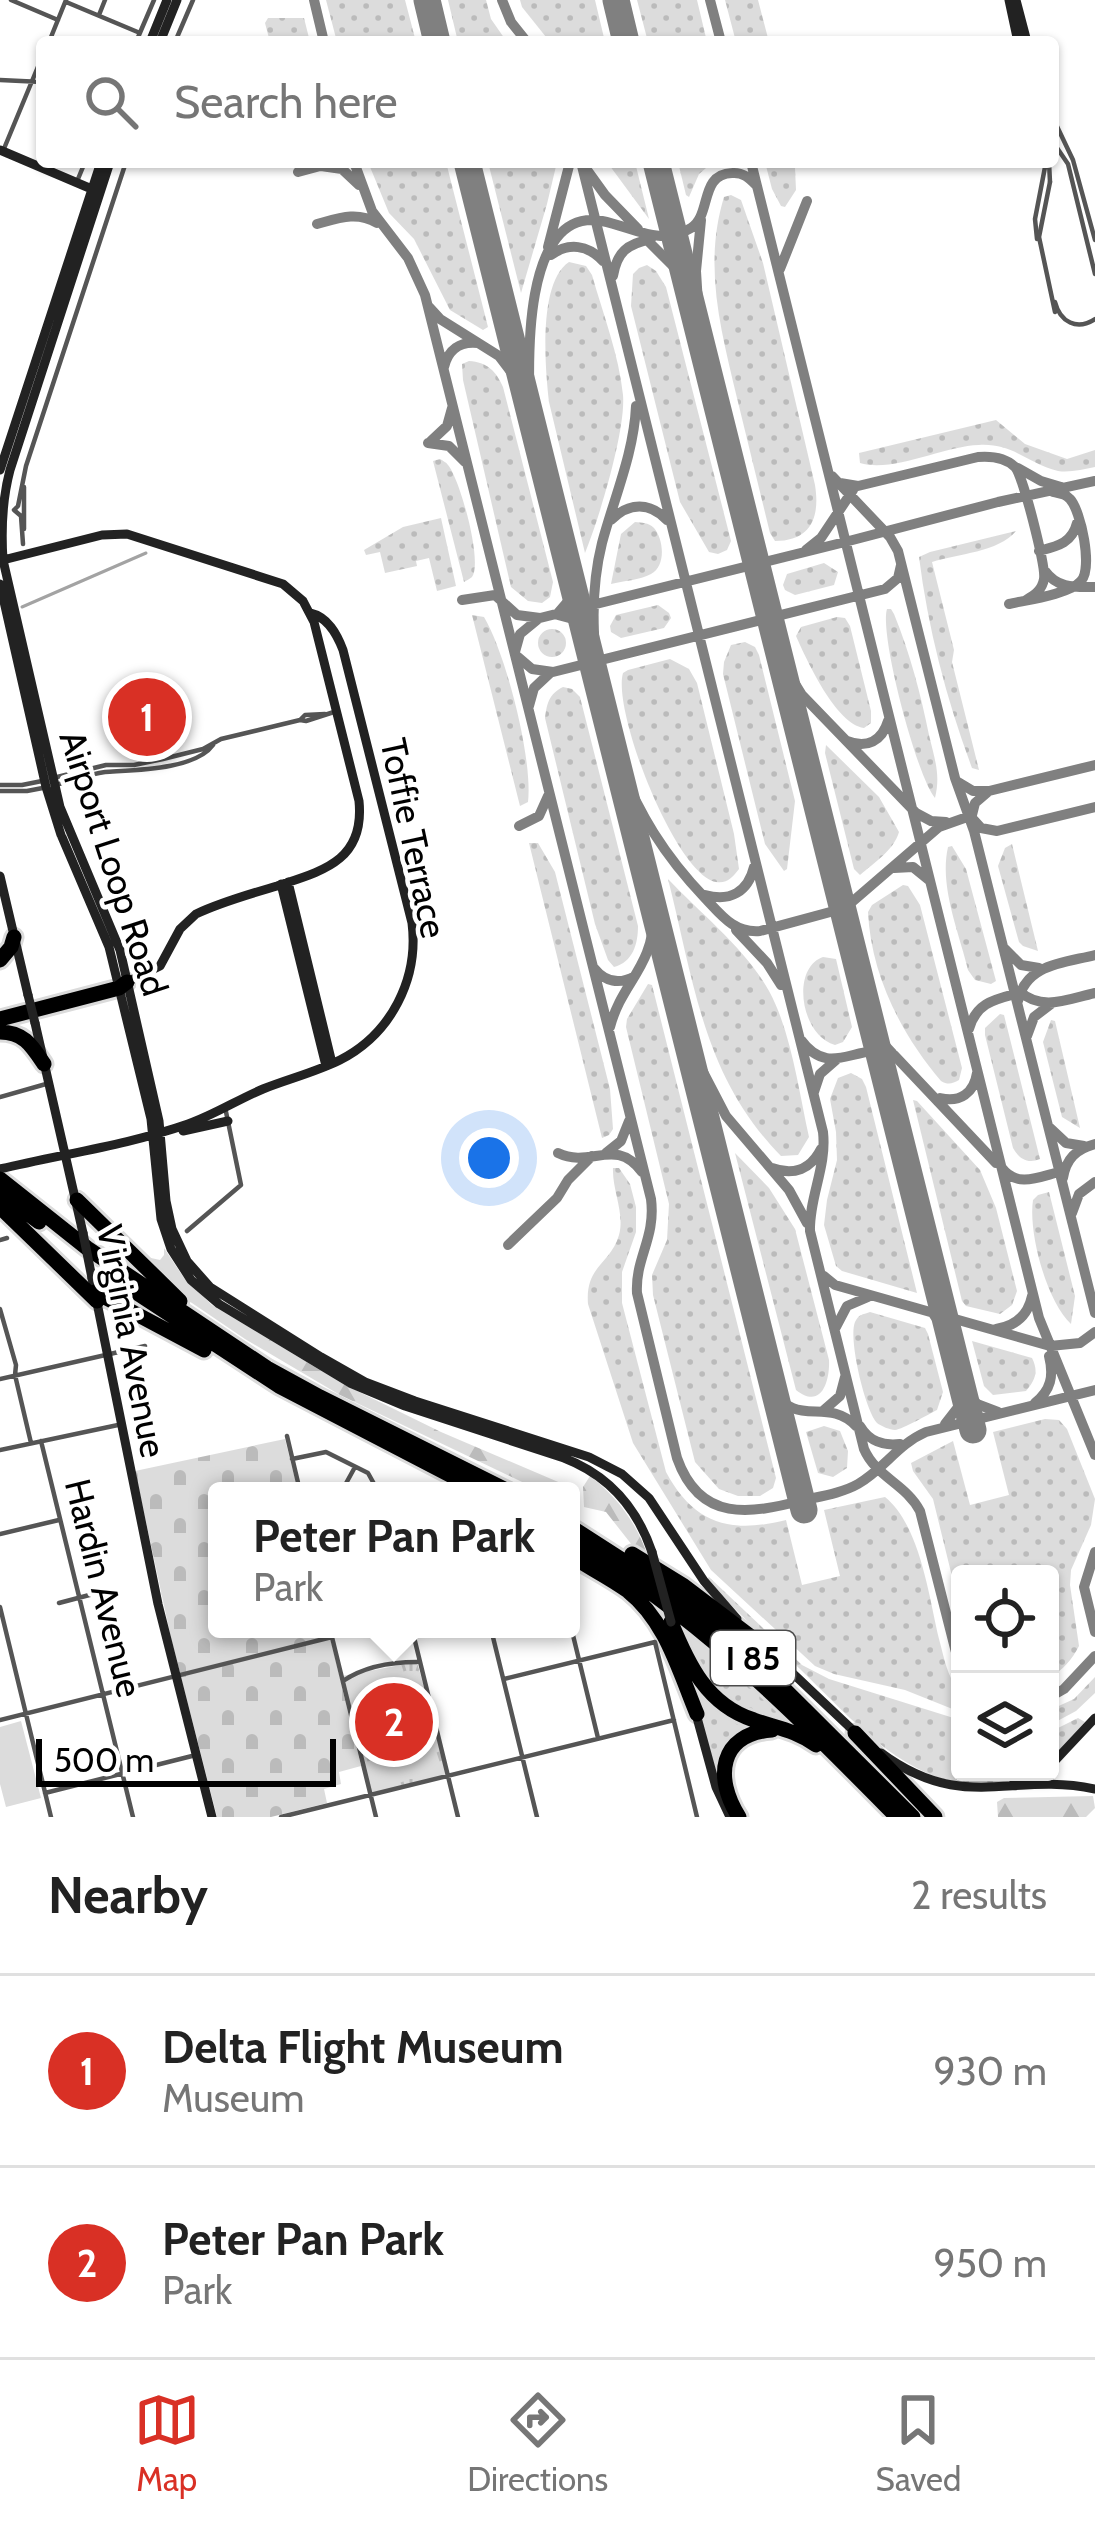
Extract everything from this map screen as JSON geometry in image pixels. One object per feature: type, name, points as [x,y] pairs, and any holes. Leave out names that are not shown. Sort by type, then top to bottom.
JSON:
[{"type":"highway","points":[[8,960],[14,937]]},
{"type":"highway","points":[[0,1016],[121,984]]},
{"type":"highway","points":[[0,1032],[20,1035],[44,1064]]},
{"type":"highway","points":[[3,1172],[87,1248],[264,1371]]},
{"type":"highway","points":[[0,1193],[110,1276],[453,1482]]},
{"type":"highway","points":[[77,1200],[184,1306],[259,1357],[264,1371]]},
{"type":"highway","points":[[0,1207],[96,1295],[212,1354],[320,1397],[485,1482]]},
{"type":"highway","points":[[434,1468],[476,1482]]},
{"type":"highway","points":[[580,1527],[684,1586],[767,1648]]},
{"type":"highway","name":"I 85","points":[[580,1528],[752,1657],[913,1817]]},
{"type":"highway","name":"I 85","points":[[580,1546],[663,1600],[732,1655],[893,1817]]},
{"type":"highway","points":[[580,1561],[624,1588],[650,1613],[670,1647],[697,1714]]},
{"type":"highway","points":[[671,1622],[691,1666],[713,1697],[753,1720],[796,1732],[815,1744],[893,1817]]},
{"type":"highway","points":[[734,1817],[723,1773],[728,1755],[746,1736],[783,1731],[823,1753]]},
{"type":"highway","points":[[856,1733],[935,1817]]},
{"type":"main road","points":[[152,36],[167,0]]},
{"type":"main road","points":[[162,36],[177,0]]},
{"type":"main road","points":[[1013,4],[1021,36]]},
{"type":"main road","points":[[1,153],[36,166]]},
{"type":"main road","points":[[40,168],[95,190]]},
{"type":"main road","name":"Airport Loop Road","points":[[100,168],[10,470],[6,560],[49,783],[114,931],[122,962],[121,984]]},
{"type":"main road","name":"Airport Loop Road","points":[[0,470],[95,190],[107,168]]},
{"type":"main road","name":"Toffie Terrace","points":[[3,1172],[162,1132],[329,1065],[362,1046],[394,1010],[410,975],[413,934],[344,650],[329,625],[276,581],[137,535],[107,534],[39,551]]},
{"type":"main road","points":[[6,560],[39,551]]},
{"type":"main road","name":"Airport Loop Road","points":[[0,584],[62,836],[103,928],[144,1086],[162,1132],[166,1201],[178,1245],[197,1275],[224,1298],[321,1358],[406,1402]]},
{"type":"main road","points":[[121,984],[148,974],[164,960],[183,926],[208,908],[330,868],[354,838],[360,809],[341,730],[326,714],[332,692],[310,613]]},
{"type":"main road","points":[[0,876],[14,937]]},
{"type":"main road","points":[[285,883],[329,1065]]},
{"type":"main road","name":"Virginia Avenue","points":[[8,960],[28,995],[77,1200],[121,1425],[212,1817]]},
{"type":"main road","points":[[122,962],[130,971],[148,974]]},
{"type":"main road","points":[[162,1132],[228,1121]]},
{"type":"main road","points":[[406,1402],[564,1458],[588,1469],[622,1497],[652,1552],[719,1796],[734,1817]]},
{"type":"main road","points":[[406,1402],[589,1457],[622,1474],[649,1498],[712,1592],[856,1733],[899,1766],[927,1779],[969,1788],[1060,1784],[1095,1789]]},
{"type":"main road","points":[[1059,1759],[1095,1718]]},
{"type":"main road","points":[[1002,1788],[1019,1781]]},
{"type":"street","points":[[11,0],[58,20]]},
{"type":"street","points":[[98,15],[105,0]]},
{"type":"street","points":[[139,36],[154,0]]},
{"type":"street","points":[[178,36],[193,0]]},
{"type":"street","points":[[51,36],[66,1],[140,33]]},
{"type":"street","points":[[1,153],[36,72]]},
{"type":"street","points":[[0,80],[36,81]]},
{"type":"street","points":[[1059,131],[1074,163],[1095,240]]},
{"type":"street","points":[[1059,151],[1068,164],[1095,274]]},
{"type":"street","points":[[77,182],[83,168]]},
{"type":"street","points":[[6,560],[19,554],[23,544],[23,481],[32,445],[124,168]]},
{"type":"street","points":[[1047,168],[1035,225],[1057,309],[1075,325],[1095,321]]},
{"type":"street","points":[[23,481],[6,511],[21,516],[23,544],[39,551]]},
{"type":"street","points":[[0,788],[27,791],[202,756],[220,739],[305,715],[326,714],[341,730]]},
{"type":"street","points":[[0,1096],[48,1083]]},
{"type":"street","points":[[187,1231],[241,1184],[225,1107]]},
{"type":"street","name":"Hardin Avenue","points":[[0,1309],[31,1443]]},
{"type":"street","points":[[0,1379],[145,1346]]},
{"type":"street","points":[[0,1450],[121,1425]]},
{"type":"street","points":[[287,1436],[297,1482]]},
{"type":"street","name":"Hardin Avenue","points":[[41,1441],[133,1817]]},
{"type":"street","points":[[292,1459],[326,1453],[368,1473],[373,1482]]},
{"type":"street","points":[[347,1482],[355,1467]]},
{"type":"street","points":[[0,1534],[60,1520]]},
{"type":"street","points":[[59,1603],[98,1593]]},
{"type":"street","points":[[0,1607],[51,1817]]},
{"type":"street","points":[[0,1720],[313,1638]]},
{"type":"street","points":[[332,1638],[376,1817]]},
{"type":"street","points":[[414,1638],[458,1817]]},
{"type":"street","points":[[493,1638],[537,1817]]},
{"type":"street","points":[[574,1638],[598,1738]]},
{"type":"street","points":[[504,1679],[655,1642],[697,1817]]},
{"type":"street","points":[[343,1682],[382,1665],[420,1662]]},
{"type":"street","points":[[281,1817],[674,1720]]},
{"type":"street","points":[[46,1792],[196,1755]]},
{"type":"green space","points":[[326,0],[405,0],[414,36],[335,36]]},
{"type":"green space","points":[[448,0],[486,0],[503,36],[457,36]]},
{"type":"green space","points":[[520,0],[595,0],[604,36],[545,36]]},
{"type":"green space","points":[[637,0],[697,0],[706,36],[646,36]]},
{"type":"green space","points":[[725,0],[758,0],[767,36],[734,36]]},
{"type":"green space","points":[[268,18],[304,18],[308,36],[268,36]]},
{"type":"green space","points":[[370,168],[448,168],[488,327],[483,330],[450,310],[414,239],[389,213]]},
{"type":"green space","points":[[490,168],[556,168],[547,204],[521,293]]},
{"type":"green space","points":[[611,168],[636,168],[649,219]]},
{"type":"green space","points":[[679,168],[706,168],[689,197]]},
{"type":"green space","points":[[767,168],[795,168],[796,190],[785,207],[772,189]]},
{"type":"green space","points":[[724,197],[741,200],[763,263],[815,485],[811,525],[788,540],[775,541],[770,533],[720,323],[715,248]]},
{"type":"green space","points":[[569,262],[586,266],[592,275],[623,395],[616,451],[585,553],[549,402],[546,369],[548,306],[559,272]]},
{"type":"green space","points":[[647,265],[666,287],[731,541],[718,554],[709,552],[680,502],[631,306],[633,274]]},
{"type":"green space","points":[[469,361],[490,368],[503,387],[553,582],[550,597],[542,603],[528,601],[511,587],[463,380],[462,364]]},
{"type":"green space","points":[[996,420],[1025,444],[1067,459],[1095,450],[1095,467],[1058,471],[991,445],[888,465],[860,463],[859,453]]},
{"type":"green space","points":[[440,459],[458,486],[469,521],[475,568],[464,582],[433,461]]},
{"type":"green space","points":[[441,518],[456,586],[437,591],[429,558],[416,561],[417,566],[385,573],[380,552],[366,555],[364,550],[403,527]]},
{"type":"green space","points":[[635,522],[657,533],[662,552],[659,565],[647,576],[611,584],[621,534]]},
{"type":"green space","points":[[1016,531],[989,548],[932,562],[979,770],[972,768],[947,691],[919,557]]},
{"type":"green space","points":[[824,563],[838,572],[834,585],[795,595],[785,590],[787,574]]},
{"type":"green space","points":[[658,605],[671,618],[664,628],[621,638],[611,632],[616,615]]},
{"type":"green space","points":[[887,609],[894,614],[919,689],[936,766],[935,798],[901,705]]},
{"type":"green space","points":[[472,615],[484,617],[516,707],[528,783],[528,802],[520,806]]},
{"type":"green space","points":[[845,618],[850,626],[871,711],[871,723],[864,728],[833,704],[796,636],[801,627]]},
{"type":"green space","points":[[552,629],[562,633],[566,643],[562,653],[552,657],[542,653],[538,643],[542,633]]},
{"type":"green space","points":[[745,642],[759,655],[795,801],[784,871],[765,844],[723,674],[731,645]]},
{"type":"green space","points":[[670,659],[689,669],[697,683],[734,834],[739,869],[723,882],[700,872],[683,851],[650,788],[627,720],[623,673]]},
{"type":"green space","points":[[563,687],[580,697],[638,926],[633,951],[614,967],[595,924],[545,718],[550,700]]},
{"type":"green space","points":[[826,745],[879,797],[899,832],[888,850],[860,875],[854,869]]},
{"type":"green space","points":[[529,843],[538,843],[555,872],[610,1089],[613,1129],[602,1138]]},
{"type":"green space","points":[[1012,844],[1038,951],[1019,942],[998,866],[1005,848]]},
{"type":"green space","points":[[952,846],[966,869],[996,981],[991,984],[975,980],[968,970],[948,893],[946,862]]},
{"type":"green space","points":[[668,879],[748,960],[777,1007],[809,1137],[798,1155],[781,1156],[755,1126],[718,1061],[695,991]]},
{"type":"green space","points":[[903,885],[920,905],[962,1068],[959,1080],[952,1083],[941,1081],[913,1044],[875,958],[868,912]]},
{"type":"green space","points":[[823,957],[836,959],[852,1027],[843,1042],[835,1045],[814,1029],[804,1001],[806,974]]},
{"type":"green space","points":[[648,984],[652,985],[776,1478],[773,1488],[760,1496],[738,1496],[719,1489],[695,1462],[653,1295],[652,1275],[667,1240],[669,1204],[626,1027]]},
{"type":"green space","points":[[1000,1014],[1040,1159],[1024,1159],[1013,1148],[985,1035],[985,1028]]},
{"type":"green space","points":[[1051,1020],[1055,1021],[1080,1128],[1062,1117],[1043,1042]]},
{"type":"green space","points":[[851,1073],[866,1087],[917,1293],[836,1266],[824,1225],[837,1160],[830,1099],[838,1078]]},
{"type":"green space","points":[[913,1100],[980,1170],[996,1208],[1017,1291],[1012,1305],[1000,1314],[962,1301]]},
{"type":"green space","points":[[735,1153],[769,1188],[795,1229],[829,1360],[826,1384],[812,1397],[796,1390]]},
{"type":"green space","points":[[613,1168],[619,1168],[630,1184],[636,1207],[636,1232],[622,1272],[622,1303],[666,1472],[677,1490],[716,1521],[748,1526],[786,1520],[802,1585],[840,1576],[824,1510],[885,1497],[915,1543],[951,1678],[951,1708],[905,1690],[815,1666],[711,1570],[633,1443],[588,1304],[590,1281],[619,1235]]},
{"type":"green space","points":[[1049,1192],[1075,1296],[1071,1324],[1047,1284],[1033,1230],[1033,1200]]},
{"type":"green space","points":[[164,1248],[184,1278],[212,1305],[343,1384],[558,1482],[522,1482],[340,1395],[189,1301],[151,1264],[151,1258],[160,1260]]},
{"type":"green space","points":[[870,1312],[925,1328],[943,1392],[937,1410],[895,1430],[877,1423],[859,1374],[853,1330],[858,1317]]},
{"type":"green space","points":[[972,1341],[1032,1358],[1035,1376],[1026,1391],[993,1395],[984,1386]]},
{"type":"green space","points":[[1059,1420],[1095,1499],[1091,1525],[1071,1570],[1079,1646],[1059,1671],[1059,1565],[951,1565],[951,1572],[933,1499],[913,1471],[911,1463],[953,1441],[970,1505],[1009,1495],[993,1432]]},
{"type":"green space","points":[[824,1426],[840,1431],[848,1451],[847,1468],[833,1477],[818,1473],[806,1432]]},
{"type":"green space","points":[[285,1439],[296,1482],[208,1482],[208,1638],[330,1638],[361,1766],[339,1772],[341,1784],[324,1789],[327,1803],[271,1817],[217,1817],[135,1471]]},
{"type":"green space","points":[[590,1476],[625,1512],[648,1557],[606,1512],[584,1507],[583,1487]]},
{"type":"green space","points":[[707,1579],[802,1665],[829,1679],[951,1717],[951,1780],[904,1761],[877,1741]]},
{"type":"green space","points":[[674,1615],[812,1737],[742,1712],[700,1677]]},
{"type":"green space","points":[[417,1662],[449,1776],[370,1796],[342,1676]]},
{"type":"green space","points":[[687,1669],[760,1728],[717,1775]]},
{"type":"green space","points":[[388,1674],[385,1703],[361,1719],[353,1686]]},
{"type":"green space","points":[[414,1676],[420,1698],[404,1697],[412,1705],[403,1713],[385,1711],[394,1694],[400,1694],[394,1677]]},
{"type":"green space","points":[[1095,1677],[1095,1693],[1059,1720],[1059,1706],[1074,1699]]},
{"type":"green space","points":[[1078,1718],[1085,1722],[1059,1752],[1059,1728]]},
{"type":"green space","points":[[21,1721],[41,1798],[6,1807],[0,1784],[0,1727]]},
{"type":"green space","points":[[1093,1796],[1095,1808],[1086,1817],[998,1817],[997,1802],[1004,1798]]},
{"type":"waterway","points":[[22,607],[146,553]]},
{"type":"taxiway","points":[[314,0],[323,36]]},
{"type":"taxiway","points":[[502,0],[522,36]]},
{"type":"taxiway","points":[[710,0],[719,36]]},
{"type":"taxiway","points":[[298,172],[313,168]]},
{"type":"taxiway","points":[[335,168],[359,185]]},
{"type":"taxiway","points":[[356,168],[372,211],[408,258],[425,295],[651,1199],[651,1225],[637,1293],[677,1458],[687,1479],[699,1494],[729,1509],[784,1505],[858,1484],[926,1432],[1095,1390]]},
{"type":"taxiway","points":[[548,247],[568,168]]},
{"type":"taxiway","points":[[582,168],[823,1132],[810,1231],[864,1449],[920,1511],[951,1633]]},
{"type":"taxiway","points":[[752,168],[1039,1318],[1095,1455]]},
{"type":"taxiway","points":[[587,170],[638,229]]},
{"type":"taxiway","points":[[530,415],[535,294],[556,238],[576,223],[602,221],[657,236],[680,233],[697,222],[710,187],[722,175],[739,173],[756,185]]},
{"type":"taxiway","points":[[780,269],[807,201]]},
{"type":"taxiway","points":[[317,224],[355,216],[377,223]]},
{"type":"taxiway","points":[[700,336],[696,271],[701,220]]},
{"type":"taxiway","points":[[645,238],[686,283]]},
{"type":"taxiway","points":[[613,276],[624,250],[651,239]]},
{"type":"taxiway","points":[[551,255],[578,247],[603,261]]},
{"type":"taxiway","points":[[429,307],[499,356],[524,389]]},
{"type":"taxiway","points":[[444,367],[456,348],[478,343]]},
{"type":"taxiway","points":[[598,685],[596,579],[628,458],[636,406]]},
{"type":"taxiway","points":[[431,441],[447,426],[452,408]]},
{"type":"taxiway","points":[[428,443],[449,446],[465,462]]},
{"type":"taxiway","points":[[840,483],[858,486],[978,457],[1011,464],[1023,486],[1044,571],[1042,586],[1026,600]]},
{"type":"taxiway","points":[[1018,468],[1061,487]]},
{"type":"taxiway","points":[[832,476],[898,551],[1095,1313]]},
{"type":"taxiway","points":[[462,600],[495,595],[517,615],[540,618],[1095,481]]},
{"type":"taxiway","points":[[806,550],[821,538],[853,490]]},
{"type":"taxiway","points":[[1009,604],[1068,590],[1084,574],[1086,553],[1078,515],[1070,499],[1053,492]]},
{"type":"taxiway","points":[[611,520],[639,506],[667,520]]},
{"type":"taxiway","points":[[1039,551],[1068,539],[1077,523]]},
{"type":"taxiway","points":[[518,657],[532,669],[553,672],[885,589],[898,578],[901,565]]},
{"type":"taxiway","points":[[1045,571],[1061,584],[1095,587]]},
{"type":"taxiway","points":[[558,613],[570,599],[573,585]]},
{"type":"taxiway","points":[[558,615],[573,619],[585,632]]},
{"type":"taxiway","points":[[515,652],[520,634],[537,620]]},
{"type":"taxiway","points":[[776,643],[802,695],[916,813],[946,822]]},
{"type":"taxiway","points":[[529,706],[534,688],[550,673]]},
{"type":"taxiway","points":[[847,741],[873,742],[888,721]]},
{"type":"taxiway","points":[[617,760],[644,816],[677,866],[723,917],[751,931],[845,908],[939,827],[970,816],[981,828],[997,831],[1095,807]]},
{"type":"taxiway","points":[[989,791],[1095,765]]},
{"type":"taxiway","points":[[958,782],[973,791],[989,791],[975,803],[971,819]]},
{"type":"taxiway","points":[[519,826],[539,816],[548,796]]},
{"type":"taxiway","points":[[705,895],[737,893],[754,867]]},
{"type":"taxiway","points":[[894,868],[913,867],[929,880]]},
{"type":"taxiway","points":[[610,1027],[649,947],[654,912]]},
{"type":"taxiway","points":[[736,930],[781,985]]},
{"type":"taxiway","points":[[1005,949],[1021,965],[1039,968]]},
{"type":"taxiway","points":[[1018,1001],[1037,972],[1095,955]]},
{"type":"taxiway","points":[[594,968],[613,981],[635,976]]},
{"type":"taxiway","points":[[1019,991],[1046,1002],[1095,993]]},
{"type":"taxiway","points":[[969,1029],[986,1004],[1015,994]]},
{"type":"taxiway","points":[[1027,1036],[1034,1017],[1051,1004]]},
{"type":"taxiway","points":[[871,1023],[892,1053]]},
{"type":"taxiway","points":[[801,1040],[812,1052],[834,1059],[881,1051],[894,1055],[996,1163]]},
{"type":"taxiway","points":[[687,1041],[726,1116],[789,1190],[807,1223]]},
{"type":"taxiway","points":[[814,1092],[820,1074],[836,1060]]},
{"type":"taxiway","points":[[940,1098],[965,1095],[977,1073]]},
{"type":"taxiway","points":[[606,1153],[621,1141],[629,1121]]},
{"type":"taxiway","points":[[1050,1128],[1066,1143],[1084,1146]]},
{"type":"taxiway","points":[[1063,1178],[1073,1156],[1095,1144]]},
{"type":"taxiway","points":[[772,1168],[801,1169],[821,1149]]},
{"type":"taxiway","points":[[558,1153],[581,1158],[622,1156],[642,1172]]},
{"type":"taxiway","points":[[508,1245],[592,1156]]},
{"type":"taxiway","points":[[1002,1168],[1021,1179],[1059,1172]]},
{"type":"taxiway","points":[[1072,1213],[1079,1194],[1095,1182]]},
{"type":"taxiway","points":[[824,1276],[835,1285],[1050,1346],[1080,1343],[1095,1332]]},
{"type":"taxiway","points":[[996,1329],[1020,1318],[1032,1296]]},
{"type":"taxiway","points":[[836,1327],[847,1306],[868,1297]]},
{"type":"taxiway","points":[[934,1315],[949,1335]]},
{"type":"taxiway","points":[[1035,1403],[1050,1382],[1049,1356]]},
{"type":"taxiway","points":[[824,1410],[840,1396],[845,1377]]},
{"type":"taxiway","points":[[961,1385],[977,1404],[998,1412]]},
{"type":"taxiway","points":[[773,1388],[791,1407],[834,1413],[856,1426]]},
{"type":"taxiway","points":[[945,1424],[959,1406],[962,1388]]},
{"type":"taxiway","points":[[860,1426],[877,1441],[900,1444]]},
{"type":"taxiway","points":[[1095,1552],[1084,1587],[1095,1632]]},
{"type":"taxiway","points":[[1059,1692],[1095,1656]]},
{"type":"runway","points":[[427,0],[436,36]]},
{"type":"runway","points":[[616,0],[625,36]]},
{"type":"runway","points":[[468,168],[804,1510]]},
{"type":"runway","points":[[658,168],[973,1430]]},
{"type":"place","name":"Delta Flight Museum","points":[[147,717]]},
{"type":"place","name":"Peter Pan Park","points":[[394,1722]]}]
